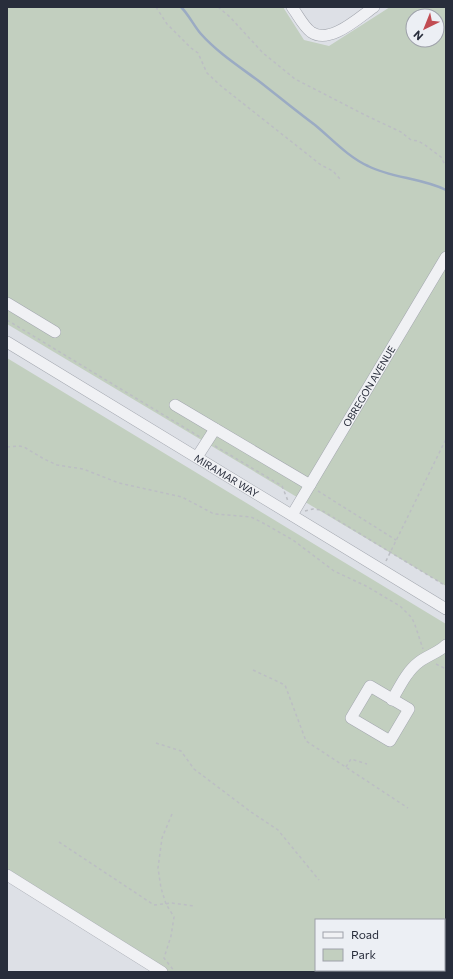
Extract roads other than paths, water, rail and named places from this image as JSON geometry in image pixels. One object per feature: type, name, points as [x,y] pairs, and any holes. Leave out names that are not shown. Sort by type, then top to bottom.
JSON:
[{"type":"street","points":[[292,7],[304,25],[310,31],[320,36],[336,33],[374,7]]},
{"type":"street","name":"OBREGON AVENUE","points":[[294,512],[446,257]]},
{"type":"street","points":[[7,303],[55,332]]},
{"type":"street","name":"MIRAMAR WAY","points":[[7,342],[196,457],[294,512],[382,570],[446,609]]},
{"type":"street","points":[[175,405],[310,485]]},
{"type":"street","points":[[196,457],[215,429]]},
{"type":"street","points":[[392,700],[410,671],[419,662],[442,649],[446,645]]},
{"type":"street","points":[[370,686],[392,700],[409,710],[390,741],[351,718],[370,686]]},
{"type":"street","points":[[7,875],[162,972]]},
{"type":"waterway","points":[[181,7],[187,13],[201,34],[229,60],[315,125],[354,158],[377,170],[427,183],[446,190]]}]
